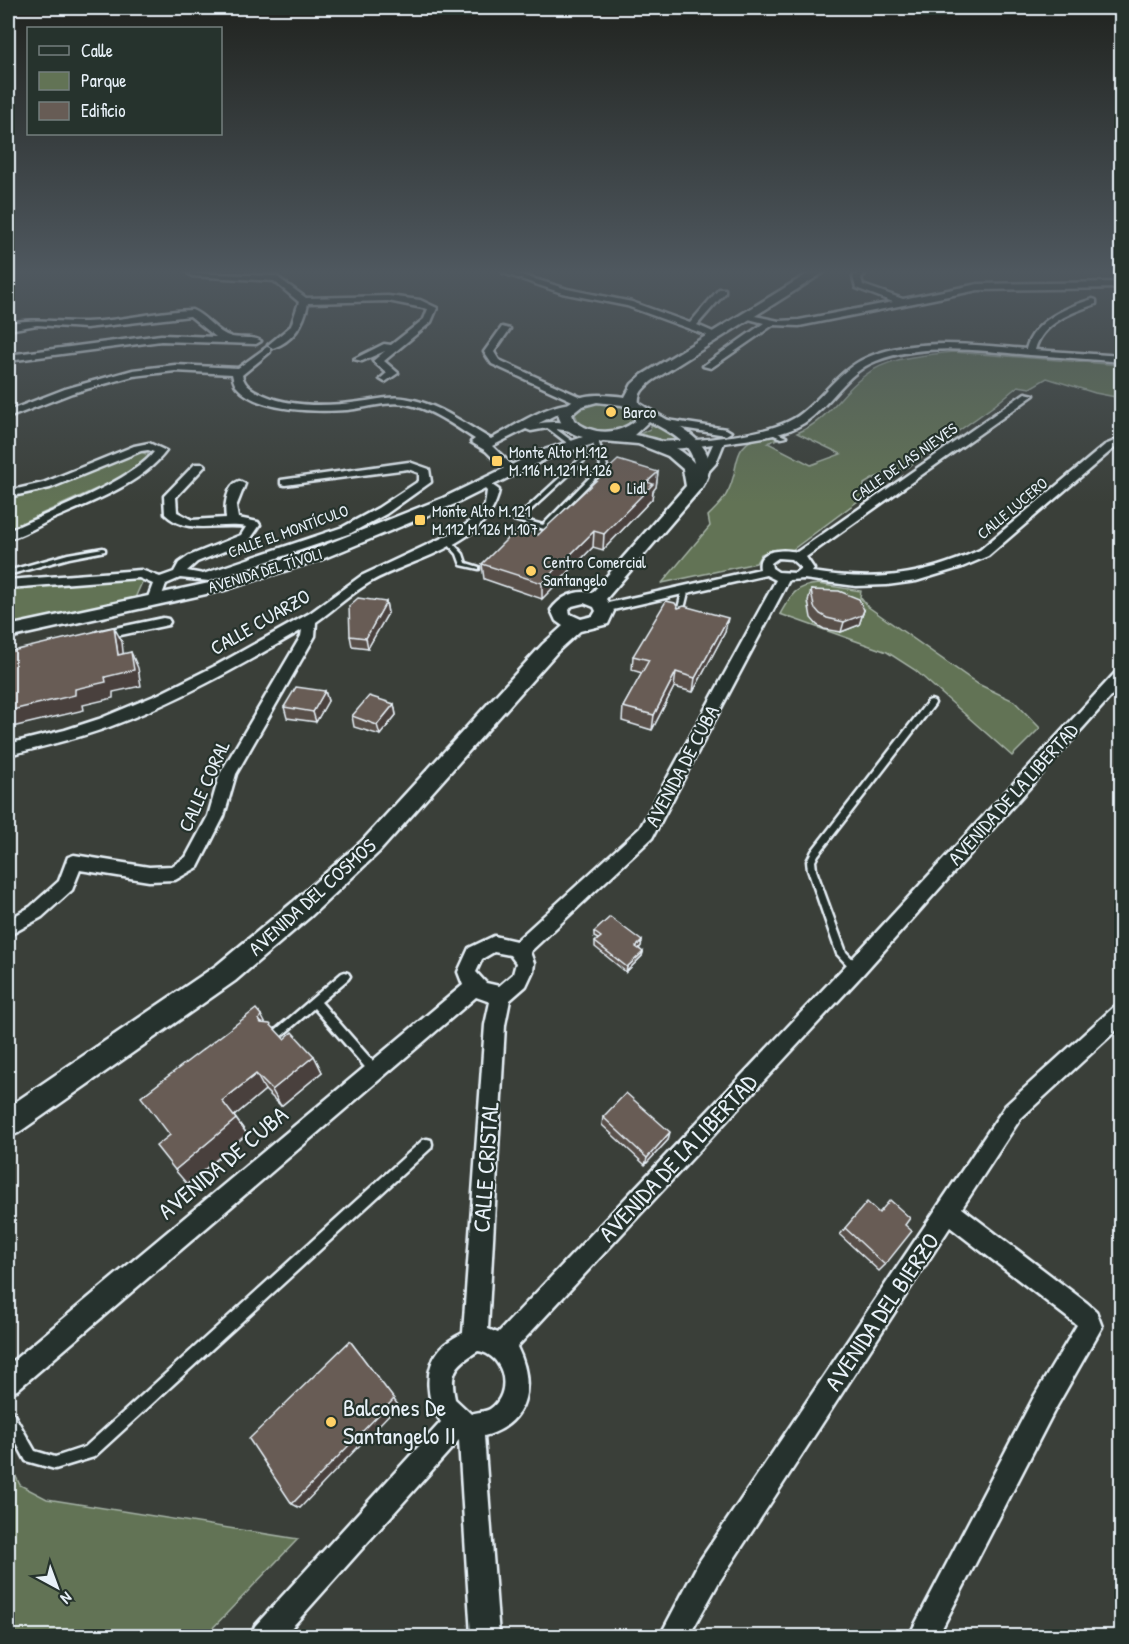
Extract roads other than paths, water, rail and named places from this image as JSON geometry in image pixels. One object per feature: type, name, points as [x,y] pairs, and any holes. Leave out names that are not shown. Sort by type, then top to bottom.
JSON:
[{"type":"main road","points":[[564,419],[602,398],[647,378],[692,350]]},
{"type":"main road","points":[[637,408],[631,398],[647,378]]},
{"type":"main road","points":[[600,604],[700,479],[703,471],[700,457],[691,443],[667,423],[637,408],[602,398]]},
{"type":"main road","name":"AVENIDA DEL TÍVOLI","points":[[8,632],[218,586],[316,555],[396,525],[511,470],[574,444],[638,426],[642,422],[637,408]]},
{"type":"main road","points":[[564,419],[591,435],[656,445],[680,456],[691,467],[694,479],[688,492]]},
{"type":"main road","name":"AVENIDA DEL TÍVOLI","points":[[511,470],[550,438],[564,419]]},
{"type":"main road","points":[[577,598],[600,604],[604,615],[601,620],[587,625],[576,624],[562,616],[562,606],[577,598]]},
{"type":"main road","name":"AVENIDA DEL COSMOS","points":[[8,1123],[226,973],[302,909],[371,846],[555,643],[576,624]]},
{"type":"street","points":[[8,358],[65,350]]},
{"type":"street","points":[[247,350],[246,356],[225,375],[230,387],[240,395],[289,411],[324,414],[407,405],[431,413],[490,449],[511,470]]},
{"type":"street","points":[[259,350],[237,376],[240,385],[270,399],[305,407],[335,408],[393,400],[418,403],[441,410],[481,437],[494,442],[560,408],[564,419]]},
{"type":"street","points":[[359,359],[380,350]]},
{"type":"street","points":[[385,379],[393,373],[378,361],[392,350]]},
{"type":"street","points":[[491,350],[489,352],[495,362],[564,419]]},
{"type":"street","points":[[708,366],[732,350]]},
{"type":"street","points":[[656,445],[720,440],[769,431],[797,422],[846,375],[871,359],[924,350]]},
{"type":"street","points":[[992,350],[1122,358]]},
{"type":"street","points":[[8,415],[72,390],[131,375],[173,368],[240,371]]},
{"type":"street","name":"CALLE DE LAS NIEVES","points":[[798,557],[1029,395]]},
{"type":"street","points":[[490,449],[524,431],[564,419]]},
{"type":"street","points":[[667,423],[700,430],[751,434]]},
{"type":"street","points":[[1109,447],[1122,436]]},
{"type":"street","points":[[703,471],[710,463],[720,440]]},
{"type":"street","name":"CALLE LUCERO","points":[[784,578],[804,575],[873,582],[900,579],[966,562],[984,553],[1109,447],[1122,441]]},
{"type":"street","points":[[8,494],[46,486],[138,448],[149,446],[160,451],[159,456],[148,465],[91,497],[8,535]]},
{"type":"street","name":"CALLE EL MONTÍCULO","points":[[179,574],[204,578],[347,530],[382,511],[425,482],[425,471],[409,465],[285,482]]},
{"type":"street","points":[[8,584],[141,574],[160,582],[179,574],[183,566],[193,559],[245,538],[254,525],[232,521],[190,524],[171,514],[170,496],[199,466]]},
{"type":"street","name":"CALLE CUARZO","points":[[8,749],[74,733],[132,710],[213,673],[309,620],[367,579],[449,542],[485,514],[492,503],[493,490],[485,483]]},
{"type":"street","points":[[232,521],[230,507],[239,484]]},
{"type":"street","points":[[768,571],[765,563],[771,556],[784,554],[798,557],[807,565],[808,569],[804,575]]},
{"type":"street","points":[[600,604],[768,571],[784,578]]},
{"type":"street","name":"AVENIDA DE CUBA","points":[[518,951],[646,834],[784,578]]},
{"type":"street","points":[[154,600],[160,582]]},
{"type":"street","name":"CALLE CORAL","points":[[8,929],[36,912],[66,885],[73,858],[149,873],[176,873],[192,862],[216,816],[228,774],[309,636],[309,620]]},
{"type":"street","points":[[85,638],[163,622]]},
{"type":"street","name":"AVENIDA DE LA LIBERTAD","points":[[501,1347],[856,968],[1122,674]]},
{"type":"street","points":[[494,944],[510,946],[518,951],[525,964],[525,973],[513,989],[501,995],[483,992],[474,987],[467,972],[472,955],[484,946],[494,944]]},
{"type":"street","name":"AVENIDA DE CUBA","points":[[8,1381],[474,987]]},
{"type":"street","name":"CALLE CRISTAL","points":[[475,1339],[495,1025],[501,995]]},
{"type":"street","name":"AVENIDA DEL BIERZO","points":[[674,1636],[709,1572],[1013,1112],[1122,1012]]},
{"type":"street","points":[[923,1636],[1044,1404],[1090,1327],[1088,1319],[1079,1311],[949,1212]]},
{"type":"street","points":[[265,1636],[465,1425],[498,1419],[507,1408],[514,1396],[516,1380],[514,1365],[501,1347],[490,1341],[475,1339],[448,1358],[441,1371],[440,1392],[444,1406],[465,1425],[485,1636]]},
{"type":"lane","points":[[564,419],[574,444],[582,451],[585,458],[517,520],[544,527],[587,486],[604,466],[603,436]]},
{"type":"lane","points":[[769,431],[783,438]]},
{"type":"lane","points":[[449,542],[460,554],[463,564],[477,568]]},
{"type":"lane","points":[[8,573],[68,556],[103,550]]},
{"type":"lane","points":[[678,619],[686,588]]},
{"type":"lane","points":[[856,968],[842,954],[812,870],[811,861],[931,704]]},
{"type":"lane","points":[[275,1036],[345,976]]},
{"type":"lane","points":[[315,1002],[374,1070]]},
{"type":"lane","points":[[8,1414],[31,1456],[55,1463],[88,1452],[427,1144]]},
{"type":"place","name":"Barco","points":[[611,412]]},
{"type":"place","name":"Monte Alto M.112 M.116 M.121 M.126","points":[[497,461]]},
{"type":"place","name":"Lidl","points":[[615,488]]},
{"type":"place","name":"Monte Alto M.121 M.112 M.126 M.107","points":[[420,520]]},
{"type":"place","name":"Centro Comercial Santangelo","points":[[531,571]]},
{"type":"place","name":"Balcones De Santangelo II","points":[[331,1422]]}]
